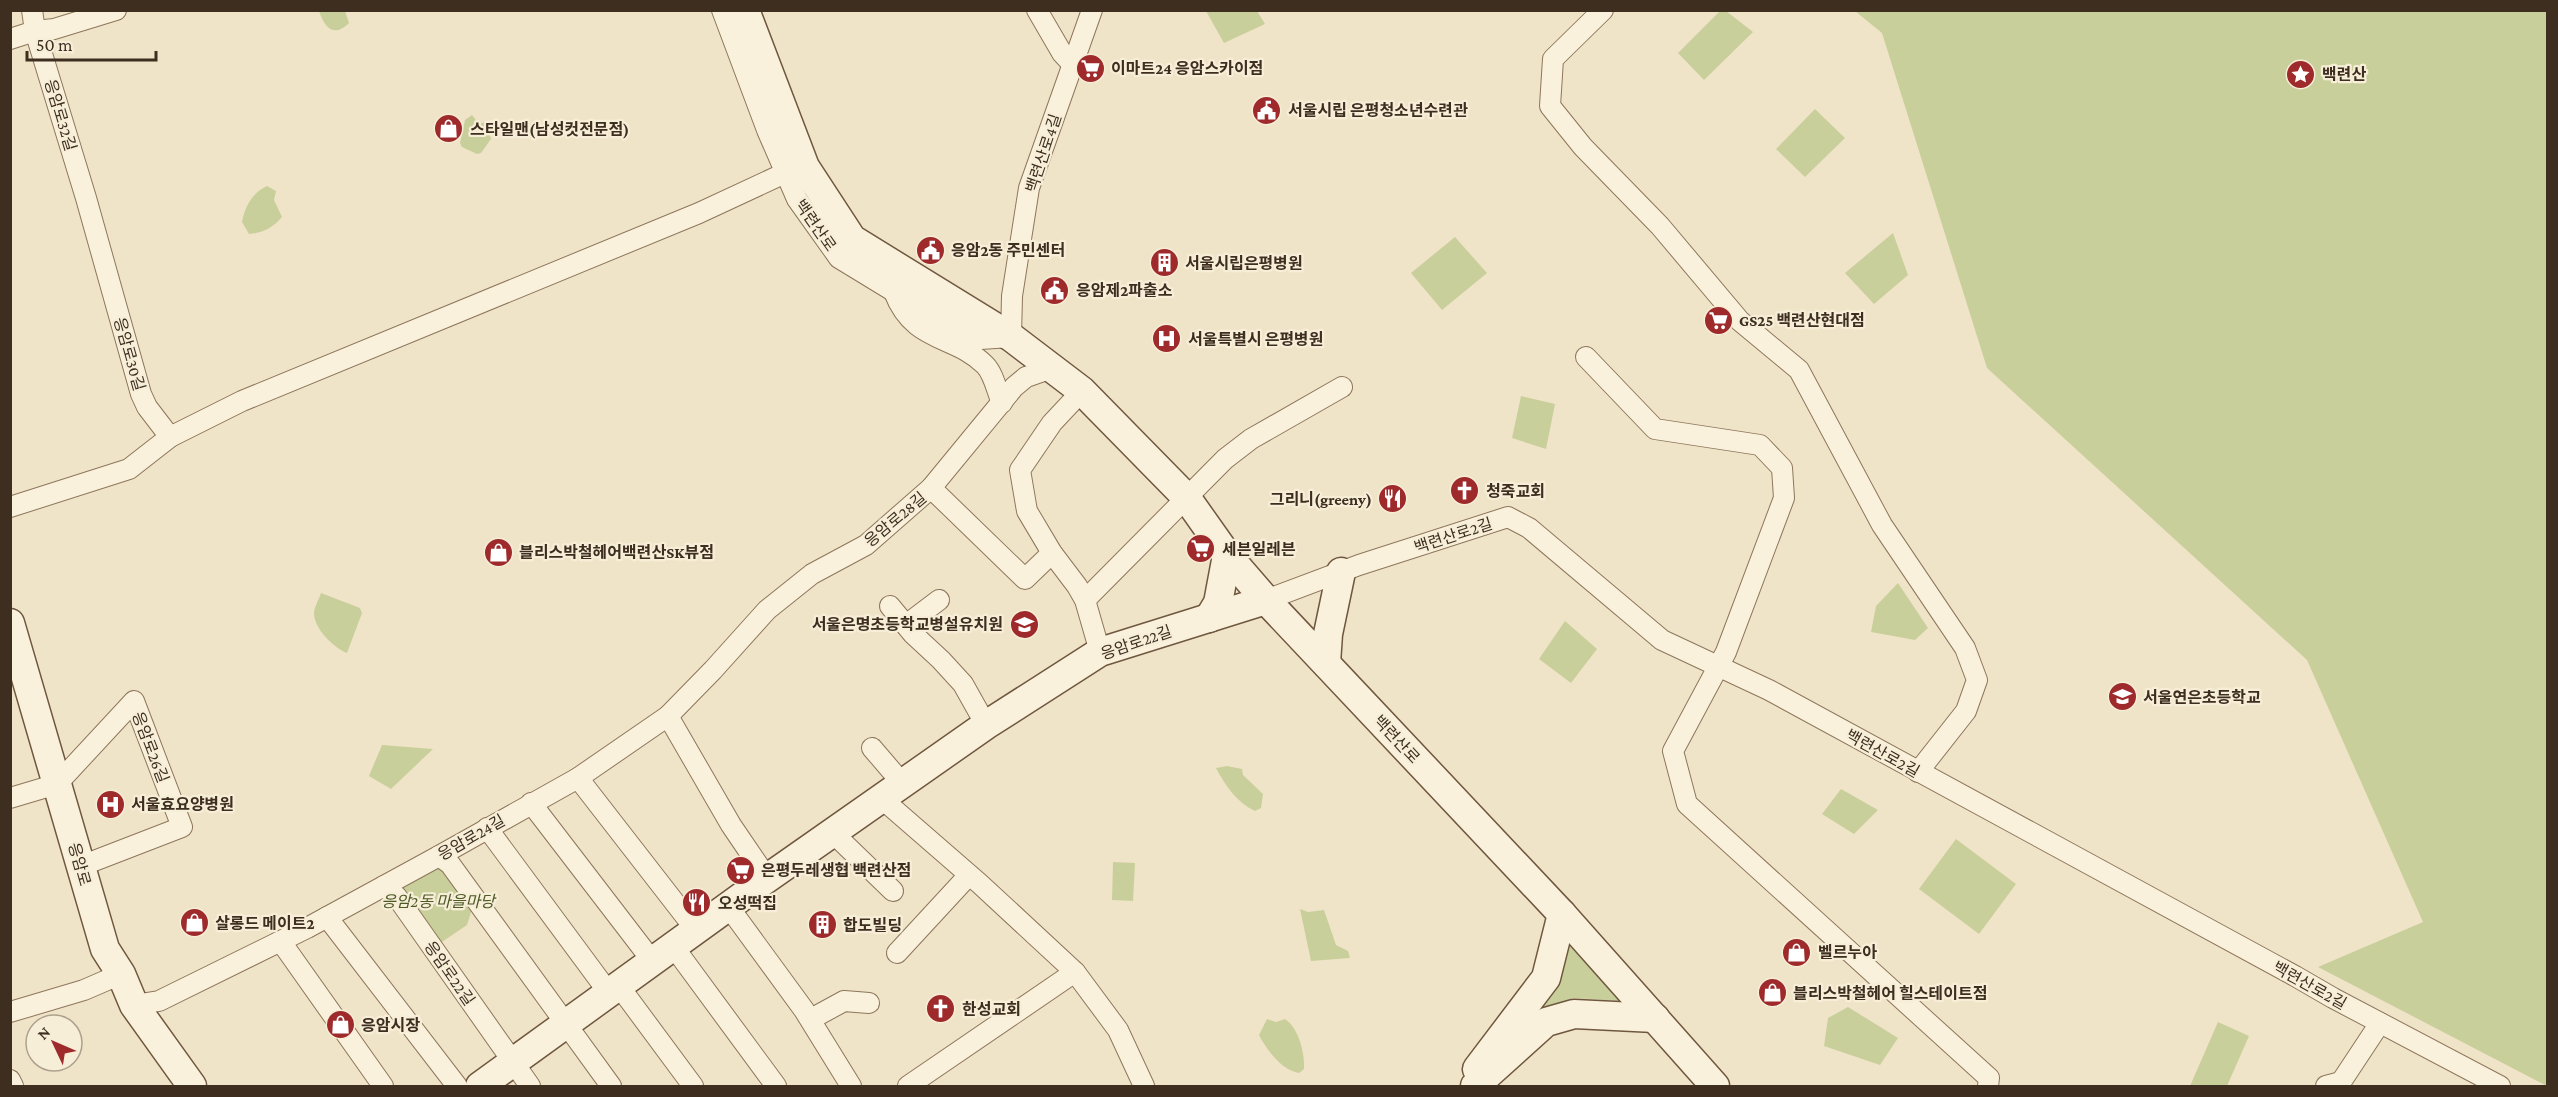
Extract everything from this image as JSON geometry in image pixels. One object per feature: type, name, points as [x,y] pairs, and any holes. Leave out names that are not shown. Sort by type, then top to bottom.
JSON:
[{"type":"main road","name":"백련산로","points":[[745,10],[805,167],[852,239],[902,282],[1011,337],[1082,391],[1186,497],[1227,555],[1266,600],[1562,914],[1715,1086]]},
{"type":"main road","points":[[1209,618],[1218,603],[1227,555]]},
{"type":"main road","points":[[1326,663],[1328,634],[1341,572]]},
{"type":"main road","name":"응암로22길","points":[[480,1086],[767,878],[986,724],[1100,652],[1266,600]]},
{"type":"main road","name":"응암로","points":[[11,626],[105,949],[121,974],[134,1005],[192,1086]]},
{"type":"main road","points":[[1464,1086],[1546,978],[1562,914]]},
{"type":"main road","points":[[1474,1086],[1546,1022],[1574,1014],[1655,1018]]},
{"type":"street","name":"응암로32길","points":[[32,10],[35,32],[86,198]]},
{"type":"street","points":[[10,39],[54,29],[116,10]]},
{"type":"street","name":"백련산로","points":[[722,10],[797,199],[839,258],[902,282]]},
{"type":"street","name":"백련산로","points":[[755,10],[769,53],[812,158],[837,200],[877,246],[902,282]]},
{"type":"street","points":[[1037,10],[1062,53],[1073,65]]},
{"type":"street","name":"백련산로4길","points":[[1011,337],[1012,296],[1029,188],[1092,10]]},
{"type":"street","points":[[1603,10],[1553,59],[1550,106],[1583,147],[1660,226],[1740,321],[1799,370],[1882,525],[1965,648],[1977,680],[1966,711],[1918,772]]},
{"type":"street","points":[[10,507],[129,469],[170,436],[242,401],[699,213],[785,173]]},
{"type":"street","name":"응암로30길","points":[[86,198],[141,394],[147,407],[170,436]]},
{"type":"street","points":[[902,282],[901,311],[917,325],[986,366],[1002,403]]},
{"type":"street","points":[[1586,357],[1655,429],[1760,445],[1782,468],[1784,498],[1718,666],[1673,751],[1687,804],[1989,1078],[1988,1086]]},
{"type":"street","name":"응암로28길","points":[[767,609],[812,574],[866,545],[931,489],[1014,387],[1026,377],[1052,368]]},
{"type":"street","points":[[1085,600],[1225,459],[1251,439],[1342,387]]},
{"type":"street","points":[[1082,391],[1052,423],[1020,470],[1027,511],[1052,553],[1085,600],[1100,652]]},
{"type":"street","points":[[931,489],[1025,579],[1052,553]]},
{"type":"street","name":"백련산로2길","points":[[1266,600],[1341,572],[1508,517],[1529,528],[1662,640],[1769,690],[2500,1086]]},
{"type":"street","points":[[906,625],[939,600]]},
{"type":"street","points":[[890,606],[963,684],[986,724]]},
{"type":"street","name":"응암로24길","points":[[134,1005],[159,1000],[327,917],[578,778],[668,716],[767,609]]},
{"type":"street","name":"응암로26길","points":[[57,784],[134,701],[182,827],[81,866]]},
{"type":"street","points":[[668,716],[731,825],[767,878]]},
{"type":"street","points":[[872,748],[892,790],[969,875],[1075,972],[1118,1030],[1144,1086]]},
{"type":"street","points":[[578,778],[674,946],[776,1086]]},
{"type":"street","points":[[10,798],[57,784]]},
{"type":"street","points":[[531,803],[674,946]]},
{"type":"street","points":[[487,828],[614,990],[693,1086]]},
{"type":"street","points":[[832,832],[893,891]]},
{"type":"street","points":[[439,856],[450,864],[611,1086]]},
{"type":"street","points":[[897,953],[969,875]]},
{"type":"street","name":"응암로22길","points":[[384,886],[397,897],[530,1086]]},
{"type":"street","points":[[728,906],[811,1020],[851,1086]]},
{"type":"street","points":[[327,917],[457,1086]]},
{"type":"street","points":[[277,942],[284,946],[383,1086]]},
{"type":"street","points":[[908,1086],[1075,972]]},
{"type":"street","points":[[10,1012],[84,990],[121,974]]},
{"type":"street","points":[[811,1020],[844,1001],[869,1003]]},
{"type":"street","points":[[2326,1086],[2341,1082],[2380,1023]]},
{"type":"street","points":[[10,1080],[13,1086]]},
{"type":"green space","points":[[1721,10],[1726,11],[1753,32],[1704,80],[1678,53]]},
{"type":"green space","points":[[319,11],[345,11],[349,23],[338,30],[330,29],[326,26]]},
{"type":"green space","points":[[1206,11],[1257,11],[1265,24],[1224,43]]},
{"type":"green space","points":[[1855,11],[2547,11],[2547,1086],[2318,967],[2423,922],[2307,660],[1987,368],[1882,33]]},
{"type":"green space","points":[[1815,109],[1845,138],[1805,177],[1776,149]]},
{"type":"green space","points":[[472,115],[479,124],[485,122],[491,139],[481,153],[477,154],[462,147],[460,143],[465,120]]},
{"type":"green space","points":[[267,186],[276,191],[274,200],[282,217],[267,229],[249,234],[242,222],[245,211],[253,196]]},
{"type":"green space","points":[[1893,233],[1908,275],[1874,304],[1845,273]]},
{"type":"green space","points":[[1455,237],[1487,273],[1442,310],[1411,273]]},
{"type":"green space","points":[[1521,396],[1555,404],[1546,449],[1512,438]]},
{"type":"green space","points":[[1898,583],[1928,628],[1915,640],[1871,632],[1876,606]]},
{"type":"green space","points":[[321,593],[360,608],[362,613],[347,653],[336,647],[317,624],[314,612]]},
{"type":"green space","points":[[1565,621],[1597,649],[1571,683],[1539,659]]},
{"type":"green space","points":[[382,745],[433,749],[391,789],[369,776]]},
{"type":"green space","points":[[1227,766],[1242,769],[1243,775],[1263,794],[1261,808],[1255,811],[1249,808],[1232,793],[1216,768]]},
{"type":"green space","points":[[1841,789],[1878,810],[1854,834],[1822,814]]},
{"type":"green space","points":[[1956,839],[2016,884],[1979,934],[1919,889]]},
{"type":"green space","name":"응암2동 마을마당","points":[[434,858],[472,909],[467,925],[433,948],[397,897],[408,871]]},
{"type":"green space","points":[[1113,862],[1135,863],[1133,901],[1112,900]]},
{"type":"green space","points":[[1300,909],[1308,912],[1324,910],[1336,945],[1348,951],[1350,958],[1311,961]]},
{"type":"green space","points":[[1569,945],[1620,1001],[1573,998],[1516,1031]]},
{"type":"green space","points":[[1848,1007],[1898,1038],[1880,1065],[1824,1046],[1828,1018]]},
{"type":"green space","points":[[1267,1019],[1276,1022],[1285,1019],[1294,1028],[1303,1056],[1304,1069],[1299,1073],[1281,1064],[1262,1041],[1259,1035]]},
{"type":"green space","points":[[2218,1022],[2249,1036],[2227,1086],[2190,1086]]},
{"type":"place","name":"이마트24 응암스카이점","points":[[1090,68]]},
{"type":"place","name":"백련산","points":[[2301,74]]},
{"type":"place","name":"서울시립 은평청소년수련관","points":[[1267,110]]},
{"type":"place","name":"스타일맨(남성컷전문점)","points":[[449,129]]},
{"type":"place","name":"응암2동 주민센터","points":[[930,250]]},
{"type":"place","name":"서울시립은평병원","points":[[1164,263]]},
{"type":"place","name":"응암제2파출소","points":[[1055,290]]},
{"type":"place","name":"GS25 백련산현대점","points":[[1718,320]]},
{"type":"place","name":"서울특별시 은평병원","points":[[1167,339]]},
{"type":"place","name":"청죽교회","points":[[1465,491]]},
{"type":"place","name":"그리니(greeny)","points":[[1393,499]]},
{"type":"place","name":"세븐일레븐","points":[[1201,549]]},
{"type":"place","name":"블리스박철헤어백련산SK뷰점","points":[[498,552]]},
{"type":"place","name":"서울은명초등학교병설유치원","points":[[1024,624]]},
{"type":"place","name":"서울연은초등학교","points":[[2122,697]]},
{"type":"place","name":"서울효요양병원","points":[[110,804]]},
{"type":"place","name":"은평두레생협 백련산점","points":[[740,870]]},
{"type":"place","name":"오성떡집","points":[[697,903]]},
{"type":"place","name":"살롱드 메이트2","points":[[194,923]]},
{"type":"place","name":"합도빌딩","points":[[822,925]]},
{"type":"place","name":"벨르누아","points":[[1797,952]]},
{"type":"place","name":"블리스박철헤어 힐스테이트점","points":[[1772,993]]},
{"type":"place","name":"한성교회","points":[[941,1009]]},
{"type":"place","name":"응암시장","points":[[340,1025]]}]
